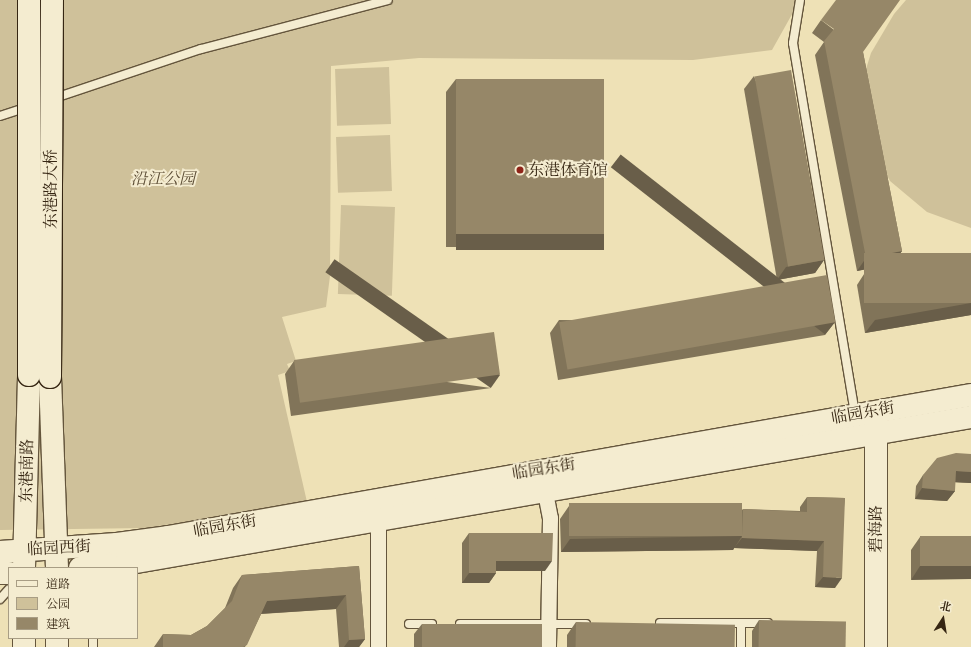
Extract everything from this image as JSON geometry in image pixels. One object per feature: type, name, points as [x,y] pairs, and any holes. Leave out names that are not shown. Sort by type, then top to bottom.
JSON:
[{"type":"street","name":"东港路大桥","points":[[29,0],[40,376]]},
{"type":"street","name":"东港路大桥","points":[[40,376],[52,0]]},
{"type":"street","name":"东港南路","points":[[40,376],[56,559]]},
{"type":"street","name":"东港南路","points":[[25,559],[40,376]]},
{"type":"street","name":"临园东街","points":[[117,544],[877,410],[971,395]]},
{"type":"street","name":"碧海路","points":[[876,647],[877,410]]},
{"type":"street","name":"临园东街","points":[[125,564],[971,417]]},
{"type":"street","points":[[541,469],[550,518],[548,647]]},
{"type":"street","points":[[378,520],[378,647]]},
{"type":"street","name":"临园西街","points":[[0,552],[25,559],[56,559],[117,544]]},
{"type":"street","name":"临园西街","points":[[91,567],[125,564]]},
{"type":"lane","points":[[0,116],[201,49],[388,0]]},
{"type":"lane","points":[[800,0],[793,43],[855,414]]},
{"type":"lane","points":[[0,599],[8,590]]},
{"type":"lane","points":[[649,623],[780,623]]},
{"type":"lane","points":[[741,623],[741,647]]},
{"type":"lane","points":[[409,624],[595,624]]},
{"type":"green space","name":"沿江公园","points":[[0,0],[800,0],[772,50],[693,60],[419,58],[331,66],[330,276],[326,307],[282,317],[296,361],[287,364],[290,371],[278,375],[307,502],[146,528],[0,530]]},
{"type":"green space","points":[[906,0],[971,0],[971,228],[927,212],[890,181],[878,158],[866,69],[871,53],[894,14]]},
{"type":"green space","points":[[389,67],[391,124],[337,126],[335,69]]},
{"type":"green space","points":[[390,135],[392,191],[338,193],[336,137]]},
{"type":"green space","points":[[341,205],[395,207],[392,296],[338,294]]},
{"type":"building","points":[[836,0],[900,0],[863,52],[902,251],[866,258],[824,41],[834,29],[821,20]]},
{"type":"building","points":[[791,70],[825,260],[788,266],[755,76]]},
{"type":"building","name":"东港体育馆","points":[[456,79],[604,79],[604,234],[456,234]]},
{"type":"building","points":[[864,253],[971,253],[971,303],[864,303]]},
{"type":"building","points":[[827,275],[835,322],[567,370],[559,322]]},
{"type":"building","points":[[494,332],[500,375],[300,403],[294,360]]},
{"type":"building","points":[[956,453],[971,454],[971,472],[956,471],[955,491],[922,488],[923,475],[937,458]]},
{"type":"building","points":[[807,497],[845,498],[842,578],[823,577],[824,541],[742,538],[743,509],[807,512]]},
{"type":"building","points":[[569,503],[742,503],[742,536],[569,536]]},
{"type":"building","points":[[469,533],[553,533],[552,561],[496,561],[496,573],[469,573]]},
{"type":"building","points":[[920,536],[971,536],[971,566],[920,566]]},
{"type":"building","points":[[359,566],[365,639],[349,640],[346,595],[267,601],[247,645],[243,647],[163,647],[163,634],[191,635],[207,626],[232,601],[242,575]]},
{"type":"building","points":[[759,620],[846,622],[846,647],[759,647]]},
{"type":"building","points":[[576,622],[735,625],[735,647],[576,647]]},
{"type":"building","points":[[422,624],[542,624],[542,647],[422,647]]},
{"type":"place","name":"东港体育馆","points":[[520,170]]}]
